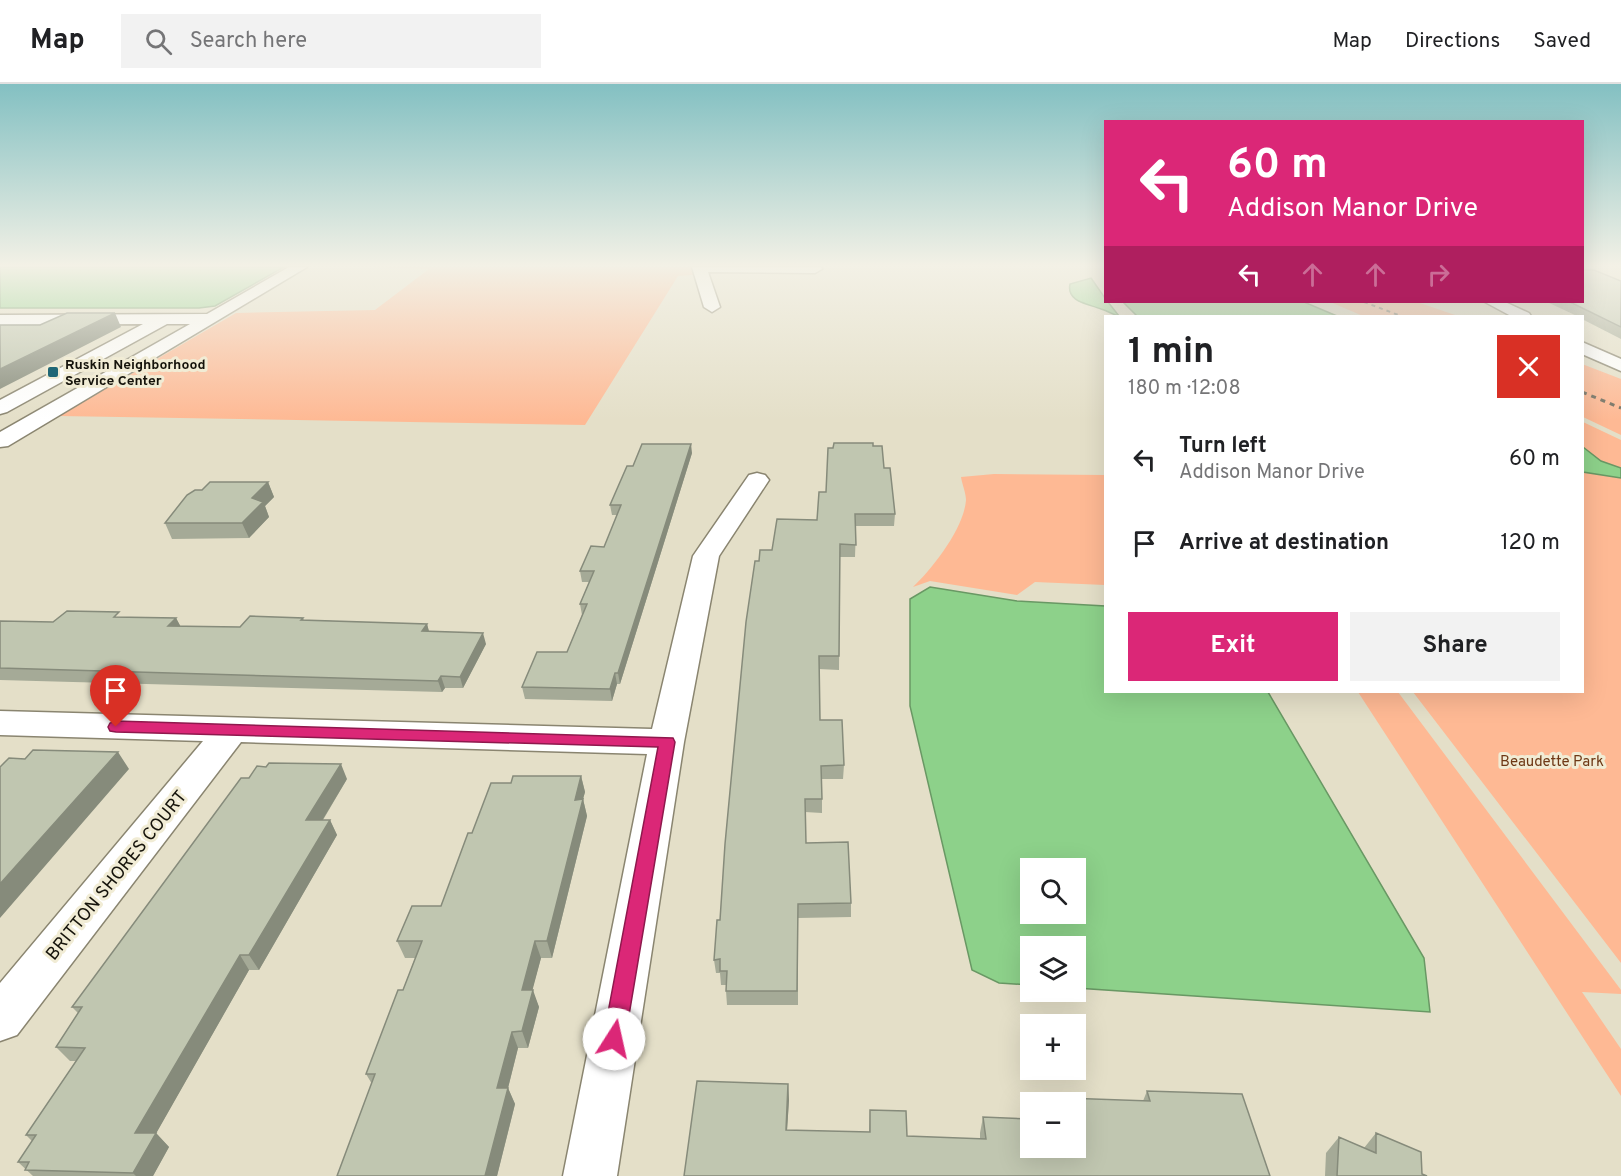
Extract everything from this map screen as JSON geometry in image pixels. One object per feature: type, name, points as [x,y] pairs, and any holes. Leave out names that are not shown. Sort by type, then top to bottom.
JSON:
[{"type":"street","points":[[0,408],[165,319]]},
{"type":"street","points":[[0,320],[211,319]]},
{"type":"street","points":[[0,441],[211,319]]},
{"type":"street","points":[[1584,348],[1621,366]]},
{"type":"street","points":[[0,418],[39,418]]},
{"type":"street","points":[[590,1176],[667,742],[706,556],[756,480]]},
{"type":"street","points":[[0,723],[667,742]]},
{"type":"street","name":"BRITTON SHORES COURT","points":[[0,1019],[231,730]]},
{"type":"green space","points":[[227,318],[652,318],[585,425],[59,416]]},
{"type":"green space","points":[[1584,365],[1621,379],[1621,435],[1584,417]]},
{"type":"green space","name":"Beaudette Park","points":[[1584,422],[1621,440],[1621,963],[1414,693],[1584,693]]},
{"type":"green space","points":[[994,474],[1104,475],[1104,585],[1035,582],[1017,595],[930,581],[913,587],[938,559],[960,523],[966,500],[961,477]]},
{"type":"green space","points":[[1359,693],[1399,693],[1621,990],[1621,994],[1582,992],[1621,1049],[1621,1096]]},
{"type":"shaded area","points":[[1584,448],[1601,461],[1621,468],[1621,478],[1584,472]]},
{"type":"shaded area","points":[[930,587],[1017,601],[1104,606],[1104,693],[1269,693],[1424,958],[1430,1012],[1086,989],[1086,936],[1020,936],[1020,984],[999,983],[972,970],[910,706],[910,599]]},
{"type":"building","points":[[56,318],[105,318],[0,369],[0,325],[40,325]]},
{"type":"building","points":[[1603,318],[1621,318],[1621,327]]},
{"type":"building","points":[[834,443],[873,443],[873,446],[882,446],[884,468],[890,468],[895,514],[855,514],[856,545],[840,544],[839,656],[819,656],[820,720],[842,720],[844,765],[821,766],[822,799],[805,799],[806,843],[848,842],[851,903],[798,904],[797,991],[726,991],[727,971],[720,971],[720,959],[714,960],[717,920],[720,920],[746,622],[755,561],[759,561],[760,550],[772,550],[777,519],[817,520],[819,492],[826,492],[828,448],[833,448]]},
{"type":"building","points":[[642,444],[691,444],[618,673],[615,673],[610,689],[522,687],[537,652],[567,652],[587,604],[580,604],[594,571],[580,571],[591,546],[604,547],[621,505],[610,505],[627,466],[633,466]]},
{"type":"building","points":[[210,482],[268,482],[252,498],[263,502],[242,523],[165,523],[187,495],[195,490],[202,490]]},
{"type":"building","points":[[67,611],[119,612],[114,617],[176,618],[168,626],[240,627],[250,616],[427,624],[422,631],[483,633],[460,677],[441,676],[438,681],[0,668],[0,621],[53,622]]},
{"type":"building","points":[[33,750],[118,752],[0,884],[0,767],[9,758],[25,759]]},
{"type":"building","points":[[269,763],[341,764],[306,820],[330,820],[249,955],[240,955],[135,1133],[156,1133],[133,1173],[25,1170],[29,1162],[18,1162],[36,1135],[26,1135],[85,1048],[56,1047],[82,1007],[72,1007],[241,778],[249,778],[257,766],[266,767]]},
{"type":"building","points":[[513,776],[581,776],[575,800],[583,799],[547,941],[535,941],[522,990],[533,990],[522,1031],[512,1032],[497,1088],[508,1088],[485,1176],[337,1176],[375,1074],[366,1074],[398,990],[403,990],[422,941],[397,941],[412,906],[441,906],[468,833],[472,833],[491,783],[511,783]]},
{"type":"building","points":[[697,1081],[788,1084],[786,1130],[870,1132],[870,1110],[906,1111],[907,1136],[986,1139],[983,1117],[1020,1119],[1020,1158],[1086,1158],[1086,1099],[1150,1101],[1147,1091],[1242,1094],[1270,1176],[684,1176]]},
{"type":"building","points":[[1376,1133],[1421,1152],[1422,1174],[1427,1176],[1337,1176],[1339,1137],[1376,1153]]},
{"type":"railway","points":[[1584,393],[1621,408]]},
{"type":"place","name":"Ruskin Neighborhood Service Center","points":[[53,372]]},
{"type":"route","points":[[116,727],[667,742],[614,1039]]}]
